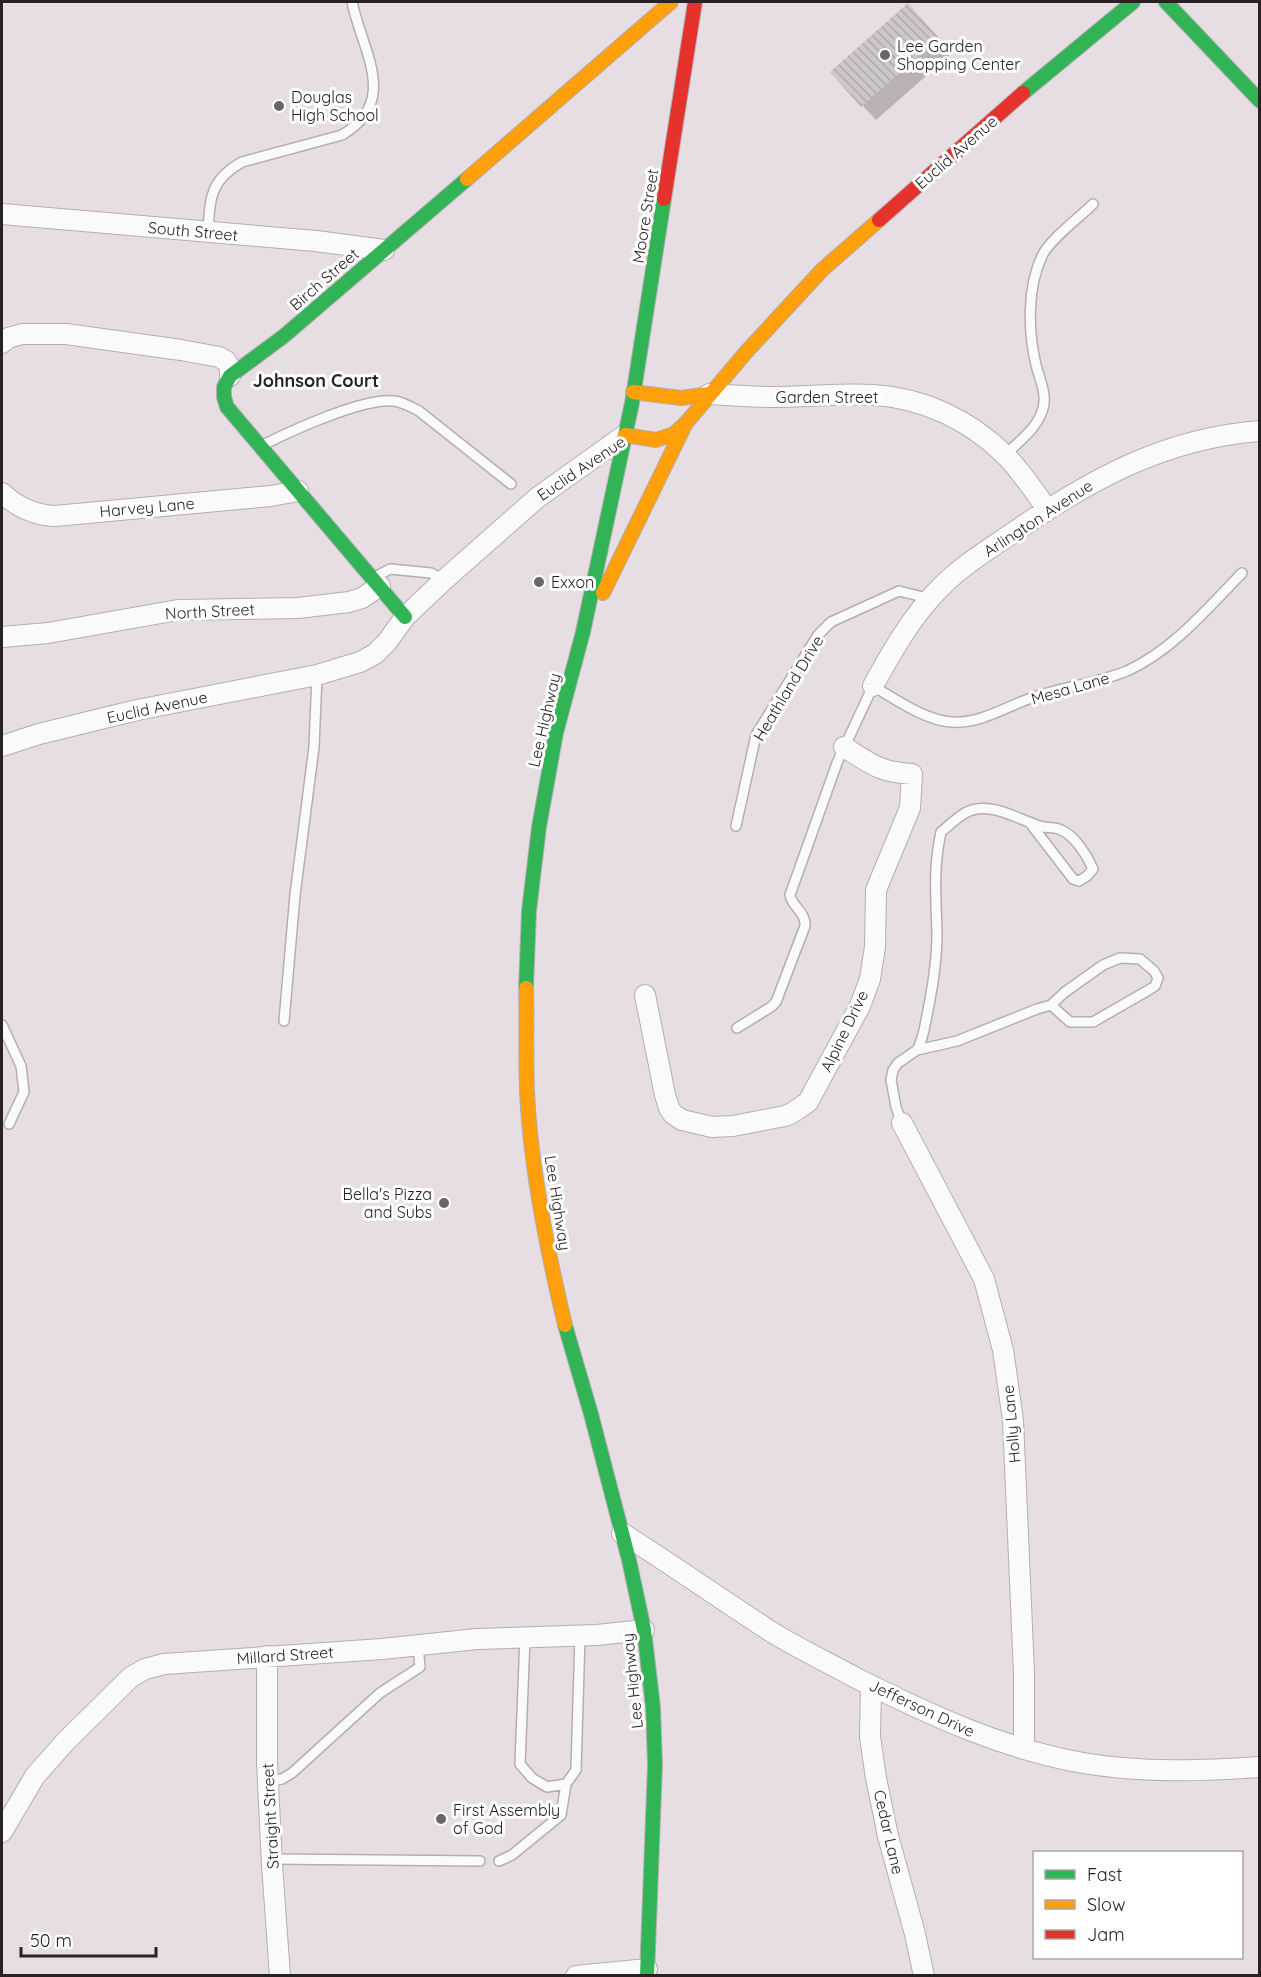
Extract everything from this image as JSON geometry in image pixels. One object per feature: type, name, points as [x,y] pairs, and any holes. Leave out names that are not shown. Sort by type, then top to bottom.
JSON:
[{"type":"main road","name":"Birch Street","points":[[230,376],[284,336],[671,2]]},
{"type":"main road","name":"Moore Street","points":[[625,435],[694,2]]},
{"type":"main road","name":"Euclid Avenue","points":[[625,435],[656,440],[674,434],[822,270],[1015,100],[1133,2]]},
{"type":"main road","points":[[1166,2],[1260,101]]},
{"type":"main road","points":[[230,376],[224,387],[227,407],[405,617]]},
{"type":"main road","points":[[633,392],[684,399],[694,399],[709,394]]},
{"type":"main road","points":[[583,632],[686,423]]},
{"type":"main road","name":"Lee Highway","points":[[625,435],[583,632],[556,733],[539,827],[530,900],[526,961],[528,1107],[536,1177],[552,1270],[565,1327],[591,1414],[622,1533],[644,1630],[653,1707],[655,1765],[647,1972]]},
{"type":"street","name":"South Street","points":[[2,214],[316,241],[384,250]]},
{"type":"street","points":[[2,343],[8,338],[22,334],[66,334],[181,350],[219,357],[226,361],[230,368],[230,376]]},
{"type":"street","name":"Garden Street","points":[[709,394],[771,397],[872,395],[920,403],[957,418],[981,434],[1005,455],[1047,509]]},
{"type":"street","name":"Arlington Avenue","points":[[873,686],[904,634],[939,589],[969,563],[1047,509],[1088,484],[1124,466],[1172,447],[1260,431]]},
{"type":"street","name":"Euclid Avenue","points":[[2,746],[39,734],[137,710],[317,675],[360,662],[375,654],[405,617],[537,498],[625,435]]},
{"type":"street","name":"Harvey Lane","points":[[2,493],[12,503],[27,511],[55,516],[271,496],[298,491]]},
{"type":"street","name":"North Street","points":[[2,637],[48,633],[178,610],[298,608],[349,602],[362,598],[376,582]]},
{"type":"street","name":"Alpine Drive","points":[[645,994],[665,1095],[669,1108],[682,1120],[712,1127],[733,1126],[792,1113],[808,1102],[860,1006],[870,979],[875,947],[876,890],[912,801],[912,774],[892,773],[878,768],[844,747]]},
{"type":"street","name":"Holly Lane","points":[[902,1123],[984,1279],[1003,1350],[1013,1420],[1024,1673],[1024,1749]]},
{"type":"street","name":"Jefferson Drive","points":[[622,1533],[771,1631],[809,1653],[922,1710],[982,1736],[1024,1749],[1084,1763],[1153,1771],[1193,1772],[1260,1767]]},
{"type":"street","name":"Millard Street","points":[[2,1832],[35,1776],[66,1741],[131,1677],[145,1669],[164,1664],[381,1649],[477,1639],[580,1636],[644,1630]]},
{"type":"street","name":"Straight Street","points":[[267,1656],[271,1859],[280,1976]]},
{"type":"street","name":"Cedar Lane","points":[[871,1685],[870,1737],[876,1778],[888,1836],[924,1976]]},
{"type":"street","points":[[576,1976],[647,1972]]},
{"type":"lane","points":[[208,232],[212,194],[216,183],[227,170],[242,162],[342,135],[355,128],[369,109],[374,95],[374,77],[352,2]]},
{"type":"lane","points":[[1005,455],[1036,423],[1045,399],[1031,337],[1031,304],[1035,279],[1043,255],[1050,244],[1093,204]]},
{"type":"lane","points":[[261,446],[294,429],[365,404],[394,401],[419,411],[511,484]]},
{"type":"lane","points":[[376,582],[390,570],[431,573],[444,580]]},
{"type":"lane","name":"Mesa Lane","points":[[873,686],[934,719],[969,722],[1033,698],[1130,669],[1174,641],[1242,573]]},
{"type":"lane","name":"Heathland Drive","points":[[736,826],[756,735],[818,635],[831,622],[899,591],[931,599]]},
{"type":"lane","points":[[284,1021],[295,895],[315,747],[317,675]]},
{"type":"lane","points":[[737,1028],[776,1002],[805,926],[804,916],[790,900],[790,895],[837,763],[873,686]]},
{"type":"lane","points":[[917,1050],[922,1041],[933,985],[937,935],[936,855],[941,832],[972,809],[985,808],[1046,828],[1060,829],[1073,839],[1090,860],[1094,869],[1080,881],[1073,879],[1030,823]]},
{"type":"lane","points":[[902,1123],[896,1107],[891,1080],[893,1070],[898,1063],[917,1050],[946,1045],[1051,1005],[1103,965],[1120,958],[1140,959],[1154,971],[1158,978],[1155,986],[1093,1022],[1070,1022],[1051,1005]]},
{"type":"lane","points":[[2,1025],[21,1066],[24,1092],[9,1124]]},
{"type":"lane","points":[[499,1861],[512,1855],[561,1815],[566,1784],[576,1770],[580,1636]]},
{"type":"lane","points":[[525,1637],[520,1764],[532,1778],[547,1787],[566,1784]]},
{"type":"lane","points":[[268,1782],[282,1779],[292,1773],[380,1693],[420,1667],[418,1645]]},
{"type":"lane","points":[[271,1859],[480,1861]]},
{"type":"building","name":"Lee Garden Shopping Center","points":[[908,3],[939,38],[861,107],[830,72]]},
{"type":"traffic: fast","points":[[1023,93],[1133,2]]},
{"type":"traffic: fast","points":[[1166,2],[1260,101]]},
{"type":"traffic: fast","points":[[405,617],[227,407],[224,387],[230,376],[284,336],[467,179]]},
{"type":"traffic: fast","points":[[526,988],[529,911],[539,827],[556,733],[583,632],[632,403],[664,199]]},
{"type":"traffic: fast","points":[[565,1325],[629,1560],[644,1630],[653,1707],[655,1765],[647,1976]]},
{"type":"traffic: slow","points":[[467,179],[671,2]]},
{"type":"traffic: slow","points":[[625,435],[656,440],[674,434],[822,270],[879,220]]},
{"type":"traffic: slow","points":[[633,392],[681,398],[709,394]]},
{"type":"traffic: slow","points":[[603,593],[686,423]]},
{"type":"traffic: slow","points":[[526,988],[530,1135],[542,1217],[565,1325]]},
{"type":"traffic: jam","points":[[664,199],[695,2]]},
{"type":"traffic: jam","points":[[879,220],[1023,93]]},
{"type":"place","name":"Lee Garden Shopping Center","points":[[885,55]]},
{"type":"place","name":"Douglas High School","points":[[279,106]]},
{"type":"place","name":"Exxon","points":[[539,582]]},
{"type":"place","name":"Bella's Pizza and Subs","points":[[444,1203]]},
{"type":"place","name":"First Assembly of God","points":[[441,1819]]},
{"type":"district","name":"Johnson Court","points":[[316,381]]}]
